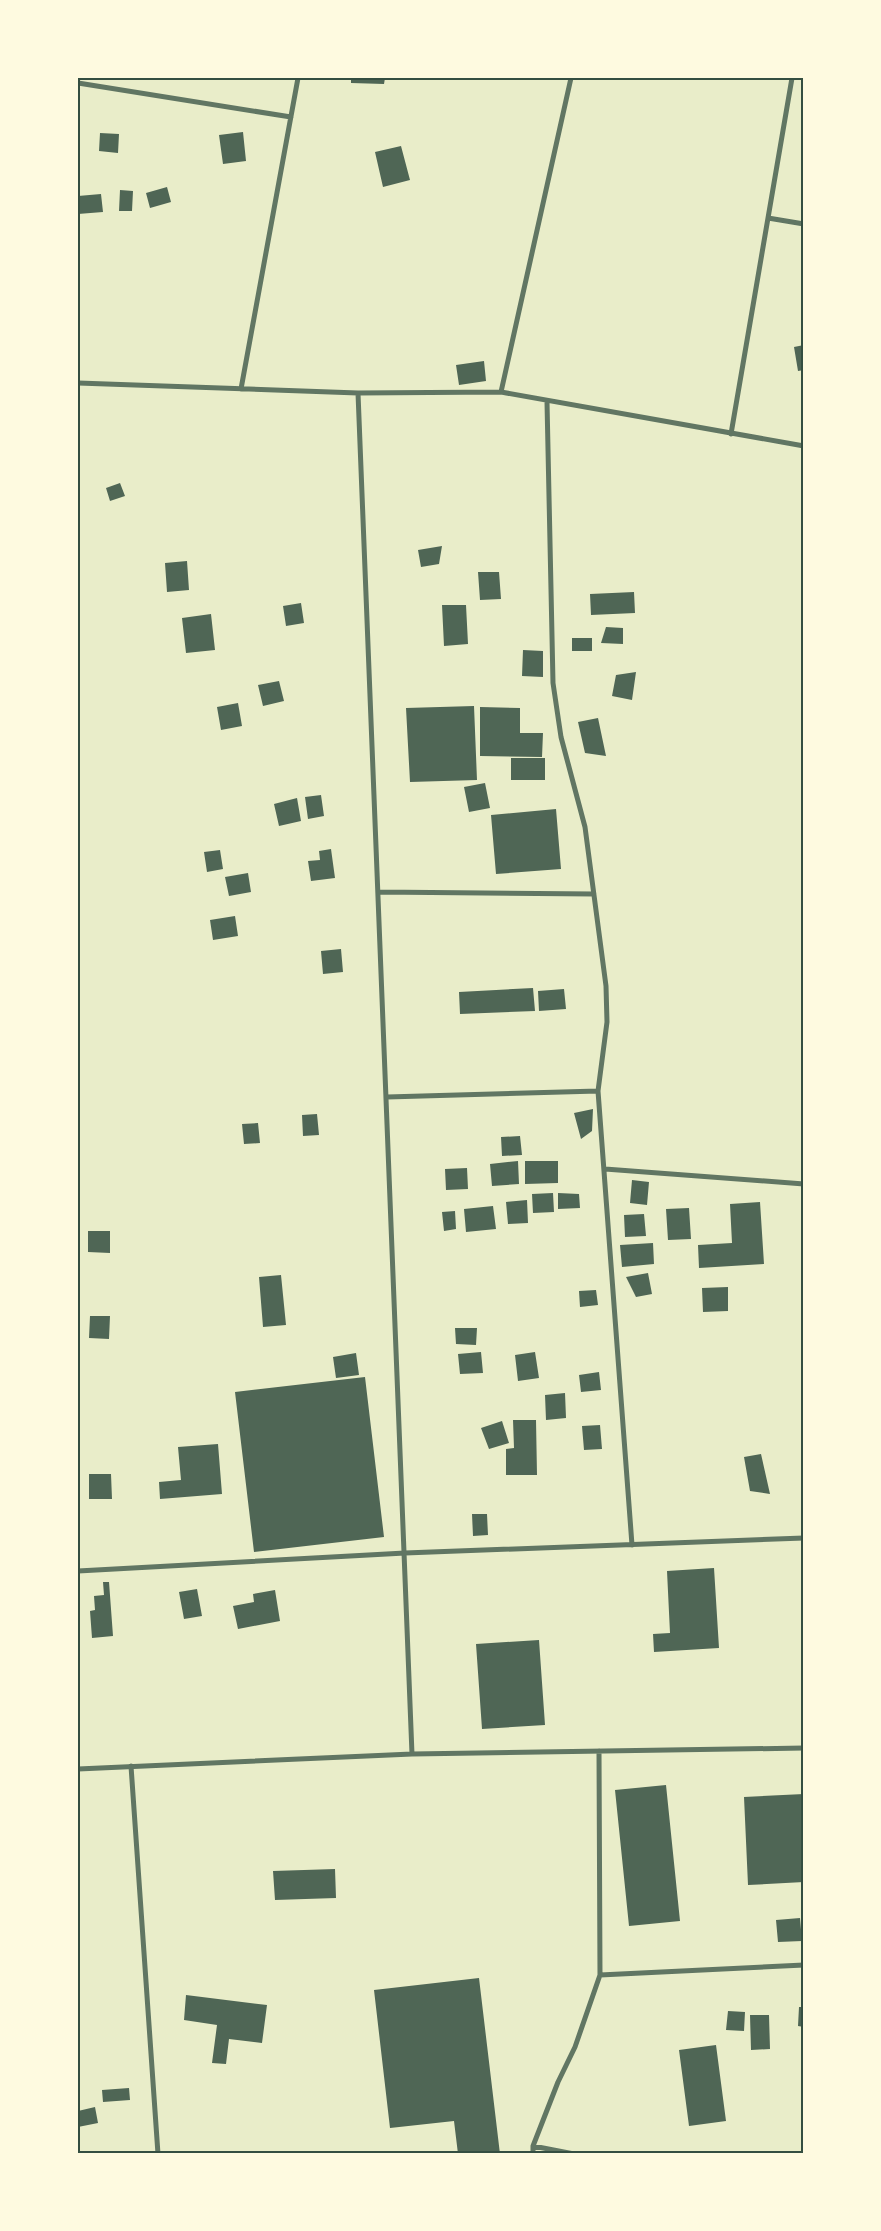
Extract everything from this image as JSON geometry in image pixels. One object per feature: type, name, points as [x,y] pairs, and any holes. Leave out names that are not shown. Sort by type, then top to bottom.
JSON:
[{"type":"street","points":[[241,389],[298,78]]},
{"type":"street","points":[[501,392],[571,78]]},
{"type":"street","points":[[731,434],[792,78]]},
{"type":"street","points":[[78,84],[291,117]]},
{"type":"street","points":[[768,218],[804,224]]},
{"type":"street","points":[[78,383],[358,393],[501,392],[547,402],[804,446]]},
{"type":"street","points":[[358,393],[412,1754]]},
{"type":"street","points":[[547,402],[553,683],[561,736],[585,827],[607,995],[607,1022],[598,1090],[632,1545]]},
{"type":"street","points":[[378,892],[594,894]]},
{"type":"street","points":[[387,1097],[598,1090]]},
{"type":"street","points":[[605,1169],[804,1184]]},
{"type":"street","points":[[78,1571],[405,1554],[804,1538]]},
{"type":"street","points":[[78,1769],[412,1754],[804,1748]]},
{"type":"street","points":[[533,2154],[533,2146],[558,2082],[575,2047],[600,1975],[600,1752]]},
{"type":"street","points":[[132,1766],[158,2154]]},
{"type":"street","points":[[600,1975],[804,1966]]},
{"type":"street","points":[[533,2146],[574,2154]]},
{"type":"building","points":[[351,78],[385,78],[384,84],[351,83]]},
{"type":"building","points":[[243,132],[246,161],[223,164],[219,135]]},
{"type":"building","points":[[100,133],[119,134],[118,153],[99,151]]},
{"type":"building","points":[[401,146],[410,180],[383,187],[375,152]]},
{"type":"building","points":[[167,187],[171,202],[150,208],[146,193]]},
{"type":"building","points":[[120,190],[133,191],[132,211],[119,211]]},
{"type":"building","points":[[101,194],[103,212],[78,214],[78,196]]},
{"type":"building","points":[[804,345],[804,370],[798,371],[794,347]]},
{"type":"building","points":[[484,361],[486,381],[459,385],[456,365]]},
{"type":"building","points":[[120,483],[125,496],[110,501],[106,488]]},
{"type":"building","points":[[442,546],[439,564],[421,567],[418,550]]},
{"type":"building","points":[[187,561],[189,590],[167,592],[165,563]]},
{"type":"building","points":[[478,572],[499,572],[501,599],[480,600]]},
{"type":"building","points":[[634,592],[635,613],[591,615],[590,594]]},
{"type":"building","points":[[301,603],[304,623],[286,626],[283,606]]},
{"type":"building","points":[[442,605],[466,605],[468,644],[444,646]]},
{"type":"building","points":[[211,614],[215,650],[186,653],[182,618]]},
{"type":"building","points":[[606,627],[623,628],[623,644],[601,643]]},
{"type":"building","points":[[572,638],[592,638],[592,651],[572,651]]},
{"type":"building","points":[[523,650],[543,651],[543,677],[522,676]]},
{"type":"building","points":[[636,672],[632,700],[612,696],[616,675]]},
{"type":"building","points":[[279,681],[284,701],[263,706],[258,685]]},
{"type":"building","points":[[238,703],[242,726],[221,730],[217,707]]},
{"type":"building","points":[[474,706],[477,780],[410,782],[406,708]]},
{"type":"building","points":[[480,707],[520,708],[520,733],[543,733],[542,757],[480,756]]},
{"type":"building","points":[[598,718],[606,756],[585,753],[578,722]]},
{"type":"building","points":[[511,758],[545,758],[545,780],[511,780]]},
{"type":"building","points":[[485,783],[490,808],[469,812],[464,787]]},
{"type":"building","points":[[321,795],[324,816],[308,819],[305,797]]},
{"type":"building","points":[[297,798],[301,821],[279,826],[274,804]]},
{"type":"building","points":[[556,809],[561,869],[496,874],[491,815]]},
{"type":"building","points":[[331,849],[335,878],[311,881],[308,861],[320,860],[319,851]]},
{"type":"building","points":[[220,850],[223,869],[207,872],[204,852]]},
{"type":"building","points":[[248,873],[251,892],[229,896],[225,877]]},
{"type":"building","points":[[235,916],[238,936],[213,940],[210,920]]},
{"type":"building","points":[[341,949],[343,972],[323,974],[321,951]]},
{"type":"building","points":[[533,988],[535,1011],[460,1014],[459,992]]},
{"type":"building","points":[[564,989],[566,1009],[539,1011],[538,991]]},
{"type":"building","points":[[593,1109],[592,1131],[581,1139],[574,1113]]},
{"type":"building","points":[[317,1114],[319,1135],[303,1136],[302,1115]]},
{"type":"building","points":[[258,1123],[260,1143],[244,1144],[242,1124]]},
{"type":"building","points":[[520,1136],[522,1155],[502,1156],[501,1137]]},
{"type":"building","points":[[518,1161],[519,1184],[492,1186],[490,1164]]},
{"type":"building","points":[[525,1161],[558,1161],[558,1183],[525,1184]]},
{"type":"building","points":[[467,1168],[468,1189],[446,1190],[445,1169]]},
{"type":"building","points":[[632,1180],[649,1182],[647,1205],[630,1203]]},
{"type":"building","points":[[553,1193],[554,1212],[533,1213],[532,1194]]},
{"type":"building","points":[[558,1193],[579,1194],[580,1208],[558,1209]]},
{"type":"building","points":[[527,1200],[528,1223],[508,1224],[506,1202]]},
{"type":"building","points":[[760,1202],[764,1264],[699,1268],[698,1245],[732,1243],[730,1204]]},
{"type":"building","points":[[493,1206],[496,1229],[466,1232],[464,1209]]},
{"type":"building","points":[[689,1208],[691,1239],[668,1240],[666,1209]]},
{"type":"building","points":[[455,1211],[456,1229],[444,1231],[442,1212]]},
{"type":"building","points":[[644,1214],[646,1236],[625,1237],[624,1215]]},
{"type":"building","points":[[88,1231],[110,1231],[110,1253],[88,1252]]},
{"type":"building","points":[[653,1243],[654,1264],[622,1267],[620,1245]]},
{"type":"building","points":[[648,1273],[652,1294],[636,1297],[626,1277]]},
{"type":"building","points":[[281,1275],[286,1325],[263,1327],[259,1277]]},
{"type":"building","points":[[728,1287],[728,1311],[703,1312],[702,1288]]},
{"type":"building","points":[[596,1290],[598,1305],[580,1307],[579,1291]]},
{"type":"building","points":[[90,1316],[110,1316],[109,1339],[89,1338]]},
{"type":"building","points":[[455,1328],[477,1328],[476,1345],[456,1344]]},
{"type":"building","points":[[481,1352],[483,1373],[460,1374],[458,1354]]},
{"type":"building","points":[[535,1352],[539,1378],[518,1381],[515,1355]]},
{"type":"building","points":[[356,1353],[359,1375],[336,1378],[333,1357]]},
{"type":"building","points":[[599,1372],[601,1390],[581,1392],[579,1375]]},
{"type":"building","points":[[365,1377],[384,1537],[254,1552],[235,1392]]},
{"type":"building","points":[[565,1393],[566,1418],[546,1420],[545,1395]]},
{"type":"building","points":[[513,1420],[536,1420],[537,1475],[506,1475],[506,1449],[514,1448]]},
{"type":"building","points":[[502,1421],[509,1443],[489,1449],[481,1428]]},
{"type":"building","points":[[600,1425],[602,1449],[584,1450],[582,1426]]},
{"type":"building","points":[[218,1444],[222,1494],[160,1499],[159,1482],[181,1480],[178,1447]]},
{"type":"building","points":[[761,1454],[770,1494],[750,1491],[744,1457]]},
{"type":"building","points":[[89,1474],[111,1474],[112,1499],[89,1499]]},
{"type":"building","points":[[472,1514],[487,1514],[488,1535],[473,1536]]},
{"type":"building","points":[[714,1568],[719,1648],[654,1652],[653,1634],[670,1633],[667,1571]]},
{"type":"building","points":[[103,1582],[109,1582],[113,1636],[92,1638],[90,1611],[95,1610],[94,1596],[104,1595]]},
{"type":"building","points":[[197,1589],[202,1616],[184,1619],[179,1592]]},
{"type":"building","points":[[275,1590],[280,1621],[238,1629],[233,1606],[254,1602],[253,1594]]},
{"type":"building","points":[[539,1640],[545,1725],[482,1729],[476,1644]]},
{"type":"building","points":[[666,1785],[680,1921],[629,1926],[615,1790]]},
{"type":"building","points":[[804,1794],[804,1882],[748,1885],[744,1797]]},
{"type":"building","points":[[335,1869],[336,1898],[275,1900],[273,1871]]},
{"type":"building","points":[[800,1918],[802,1941],[778,1942],[776,1920]]},
{"type":"building","points":[[479,1978],[500,2154],[458,2154],[454,2121],[390,2128],[374,1990]]},
{"type":"building","points":[[186,1995],[267,2005],[262,2043],[229,2039],[226,2064],[212,2063],[217,2025],[184,2020]]},
{"type":"building","points":[[799,2007],[804,2007],[804,2027],[798,2026]]},
{"type":"building","points":[[728,2011],[745,2012],[744,2031],[726,2030]]},
{"type":"building","points":[[750,2015],[769,2015],[770,2049],[751,2050]]},
{"type":"building","points":[[716,2045],[726,2121],[689,2126],[679,2050]]},
{"type":"building","points":[[129,2088],[130,2100],[103,2102],[102,2090]]},
{"type":"building","points":[[95,2107],[98,2123],[78,2127],[78,2111]]}]
